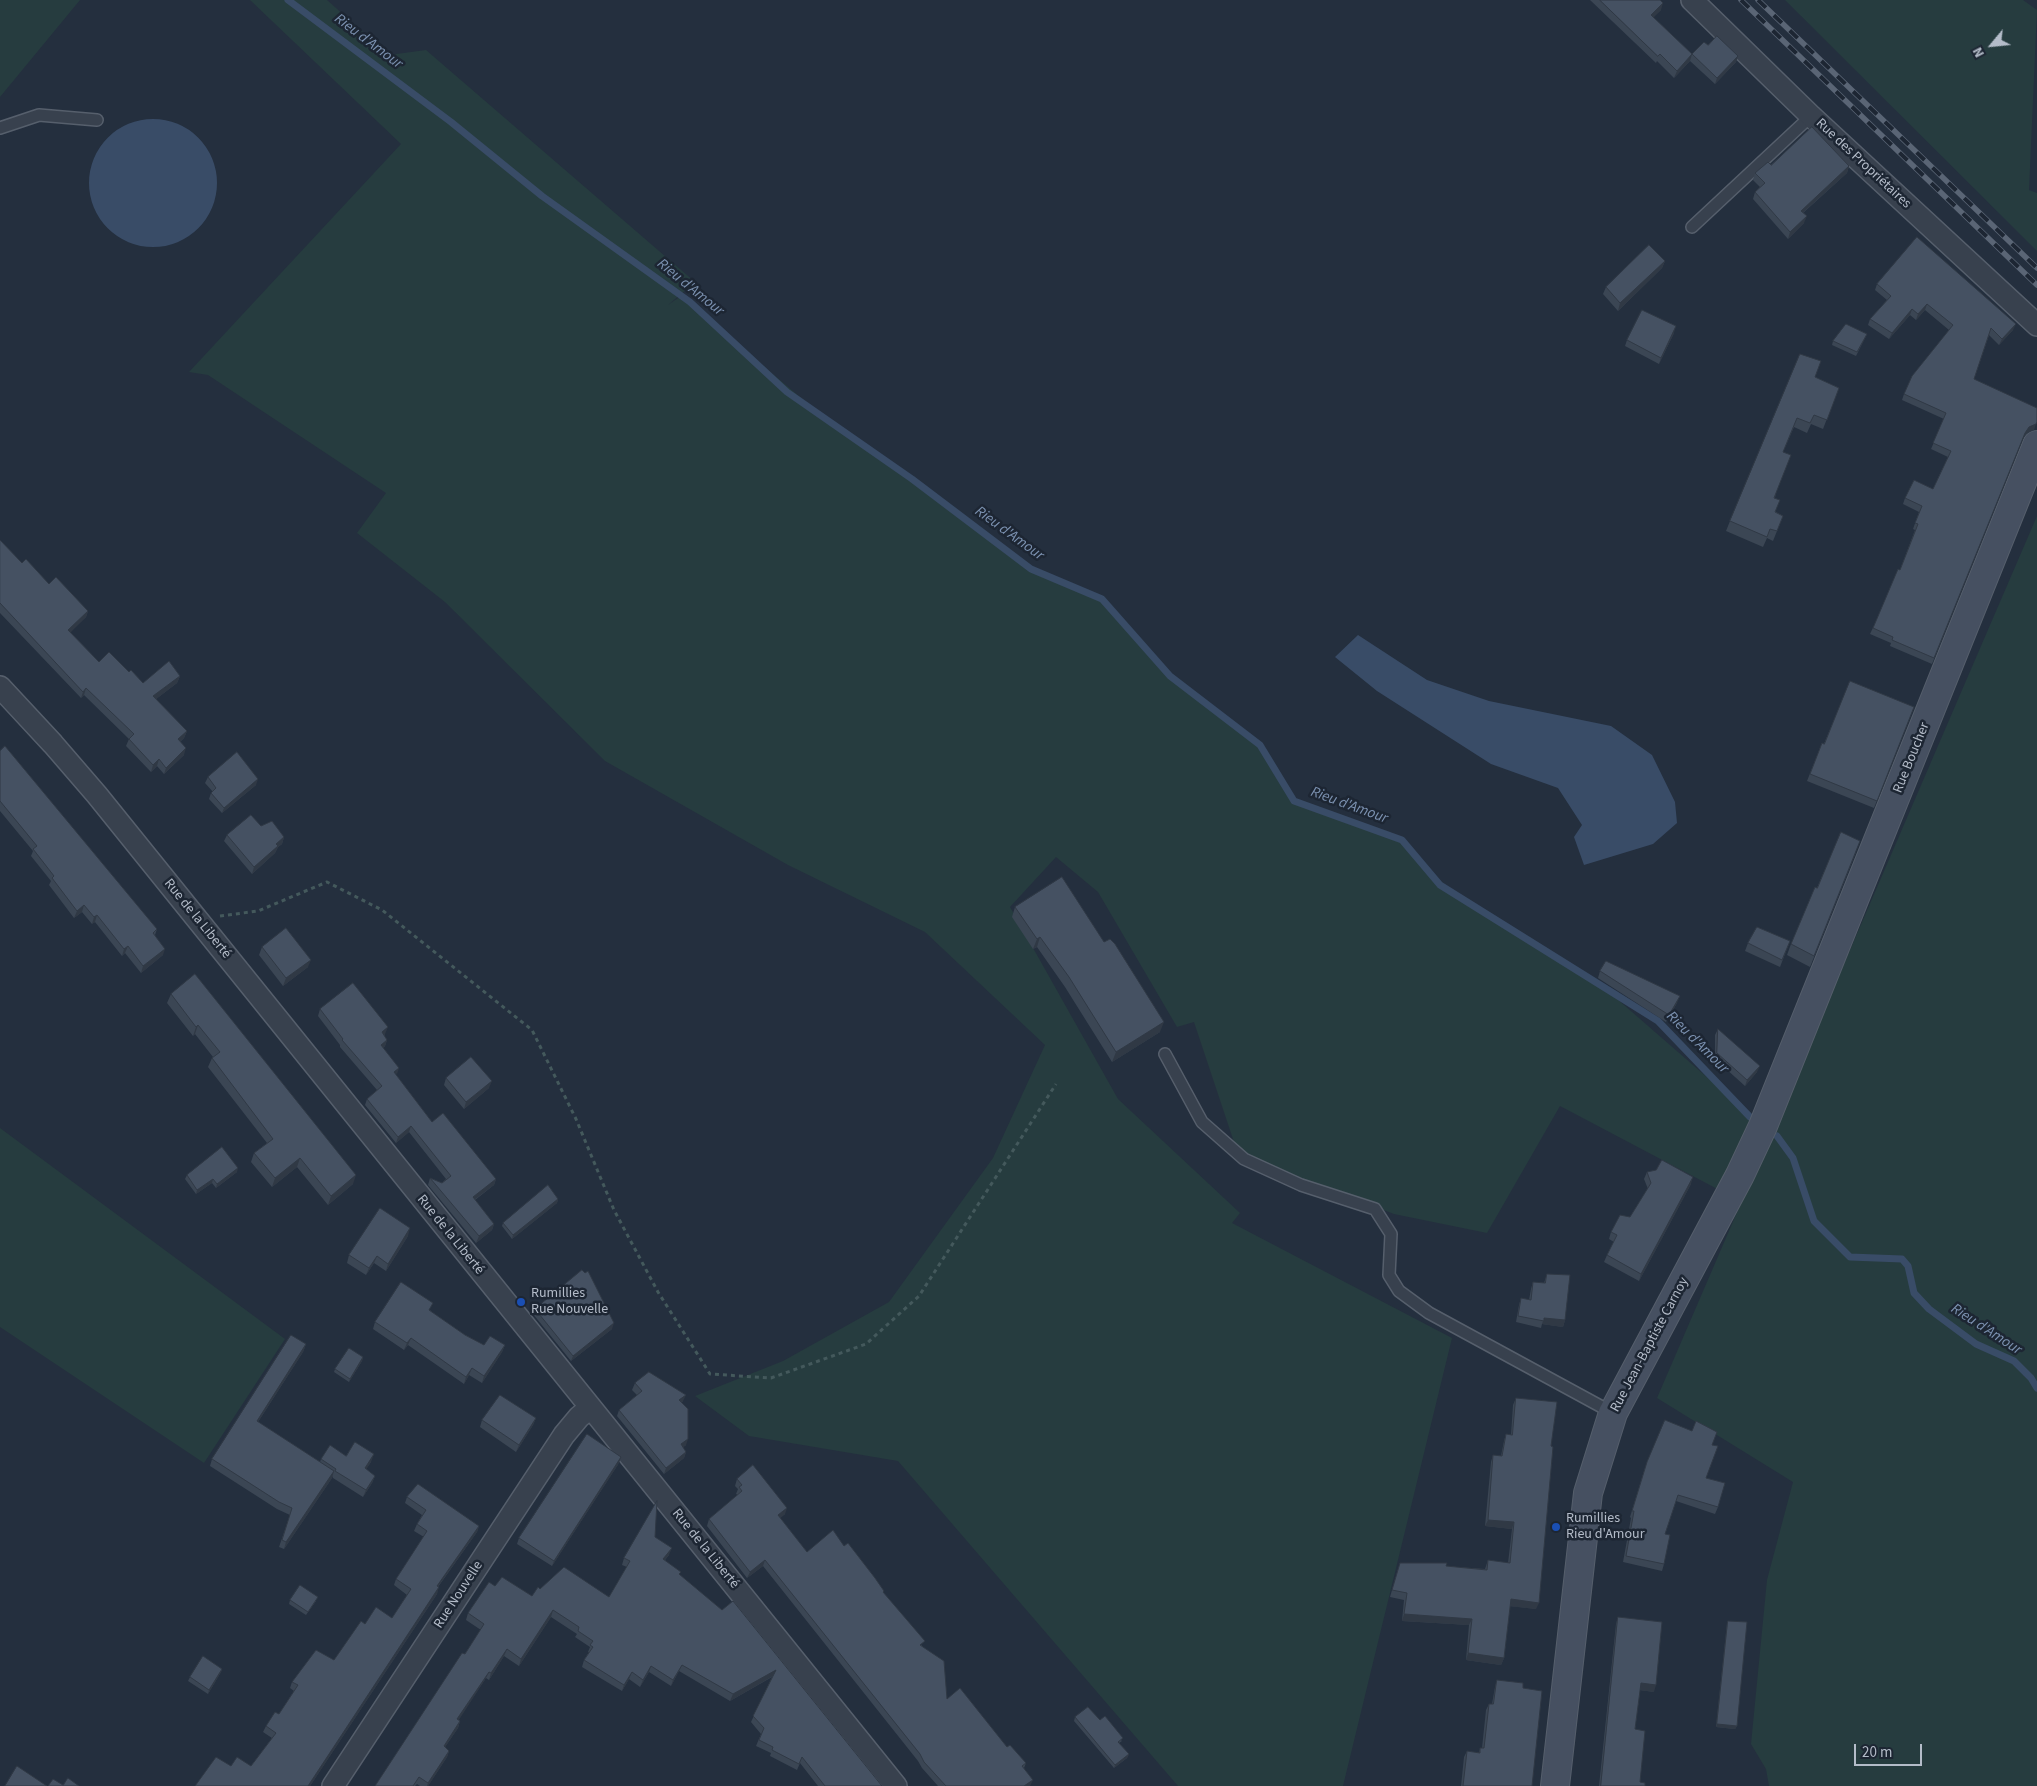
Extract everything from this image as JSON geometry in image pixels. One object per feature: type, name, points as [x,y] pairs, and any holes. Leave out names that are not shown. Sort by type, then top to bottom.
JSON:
[{"type":"street","name":"Rue des Propriétaires","points":[[1692,0],[1811,116],[2037,325]]},
{"type":"street","name":"Rue Boucher","points":[[1786,1071],[2037,445]]},
{"type":"street","name":"Rue de la Liberté","points":[[0,686],[69,762],[203,926],[896,1786]]},
{"type":"street","name":"Rue Jean-Baptiste Carnoy","points":[[1555,1786],[1588,1493],[1613,1413],[1740,1175],[1786,1071]]},
{"type":"street","name":"Rue Nouvelle","points":[[333,1786],[564,1435],[579,1417],[590,1408]]},
{"type":"lane","points":[[0,128],[39,115],[97,120]]},
{"type":"lane","points":[[1692,227],[1811,116]]},
{"type":"lane","points":[[1165,1054],[1202,1122],[1244,1159],[1301,1185],[1375,1209],[1391,1234],[1388,1275],[1399,1290],[1429,1313],[1613,1413]]},
{"type":"path","points":[[203,926],[216,917],[258,910],[326,882],[382,910],[532,1030],[576,1120],[614,1210],[658,1292],[710,1374],[771,1378],[866,1344],[919,1296],[1056,1084]]},
{"type":"green space","points":[[0,0],[80,0],[0,97]]},
{"type":"green space","points":[[250,0],[327,0],[389,55],[426,50],[695,282],[668,305],[681,296],[827,420],[1031,569],[1102,599],[1177,681],[1260,745],[1294,801],[1402,840],[1440,885],[1601,985],[1763,1126],[1723,1192],[1560,1106],[1487,1233],[1394,1214],[1238,1154],[1194,1022],[1177,1027],[1098,892],[1056,857],[1010,907],[1118,1099],[1240,1213],[1232,1223],[1452,1338],[1343,1786],[1178,1786],[898,1461],[749,1436],[695,1396],[783,1361],[889,1302],[993,1158],[1045,1045],[925,932],[788,865],[605,761],[445,602],[357,533],[386,493],[208,375],[189,372],[401,144]]},
{"type":"green space","points":[[1785,0],[2023,0],[2037,10],[2029,190],[2037,193],[2037,251]]},
{"type":"green space","points":[[2037,516],[2037,1786],[1769,1786],[1766,1769],[1751,1744],[1767,1580],[1793,1482],[1657,1398]]},
{"type":"green space","points":[[0,1128],[285,1339],[204,1463],[0,1327]]},
{"type":"water","points":[[153,119],[177,124],[189,130],[198,138],[206,147],[212,159],[217,183],[212,207],[206,219],[198,228],[189,236],[177,242],[153,247],[129,242],[117,236],[108,228],[100,219],[94,207],[89,183],[94,159],[100,147],[108,138],[117,130],[129,124]]},
{"type":"water","points":[[1358,635],[1427,680],[1489,701],[1611,726],[1652,755],[1675,802],[1677,823],[1653,844],[1584,865],[1574,837],[1582,825],[1558,788],[1491,764],[1377,691],[1335,657]]},
{"type":"building","points":[[1600,0],[1660,0],[1663,3],[1651,15],[1692,54],[1677,71],[1660,54],[1658,56]]},
{"type":"building","points":[[1717,36],[1738,56],[1717,78],[1692,54],[1704,42],[1708,45]]},
{"type":"building","points":[[1812,127],[1849,166],[1801,211],[1807,216],[1790,232],[1755,192],[1765,183],[1755,173],[1768,162],[1771,165]]},
{"type":"building","points":[[1917,237],[2016,324],[2002,339],[1991,328],[1974,379],[2037,408],[2037,422],[2029,427],[2025,433],[1934,658],[1892,640],[1893,637],[1873,628],[1898,569],[1900,570],[1918,524],[1915,523],[1922,506],[1905,498],[1914,480],[1933,489],[1951,451],[1933,443],[1946,413],[1904,394],[1912,376],[1953,325],[1927,304],[1918,314],[1912,309],[1892,333],[1870,319],[1891,296],[1877,284]]},
{"type":"building","points":[[1649,245],[1665,261],[1620,303],[1606,287]]},
{"type":"building","points":[[1642,310],[1676,326],[1661,358],[1627,340]]},
{"type":"building","points":[[1846,324],[1867,334],[1857,352],[1833,341]]},
{"type":"building","points":[[1800,354],[1821,361],[1815,377],[1839,388],[1827,420],[1814,415],[1810,423],[1797,418],[1783,452],[1791,455],[1774,498],[1780,500],[1775,512],[1783,516],[1777,531],[1770,529],[1767,537],[1730,521]]},
{"type":"building","points":[[0,540],[22,563],[26,559],[49,584],[56,577],[88,611],[68,630],[99,662],[109,652],[129,672],[131,670],[143,683],[169,661],[180,676],[153,696],[187,731],[178,739],[186,748],[166,768],[159,759],[153,765],[129,739],[134,734],[86,688],[83,692],[0,603]]},
{"type":"building","points":[[1850,681],[1914,707],[1877,801],[1810,774]]},
{"type":"building","points":[[5,746],[157,929],[153,933],[165,949],[143,966],[128,946],[124,949],[97,915],[94,917],[84,905],[77,911],[33,849],[37,846],[0,801],[0,751]]},
{"type":"building","points":[[237,752],[258,779],[224,808],[211,793],[216,788],[208,777]]},
{"type":"building","points":[[251,815],[261,826],[272,821],[284,837],[276,844],[278,846],[254,867],[227,835]]},
{"type":"building","points":[[1841,832],[1860,841],[1814,956],[1791,944]]},
{"type":"building","points":[[1062,877],[1104,942],[1110,939],[1115,944],[1164,1022],[1116,1052],[1069,977],[1040,937],[1037,939],[1015,907]]},
{"type":"building","points":[[1757,927],[1790,941],[1782,960],[1748,943]]},
{"type":"building","points":[[286,928],[311,960],[286,978],[262,947]]},
{"type":"building","points":[[1606,961],[1680,996],[1669,1015],[1600,971]]},
{"type":"building","points":[[195,974],[356,1175],[331,1196],[300,1158],[275,1178],[254,1153],[273,1139],[212,1058],[220,1052],[198,1025],[196,1027],[171,994]]},
{"type":"building","points":[[353,983],[388,1027],[382,1032],[387,1040],[381,1045],[399,1068],[394,1072],[432,1122],[443,1113],[496,1179],[473,1197],[494,1224],[479,1236],[430,1178],[442,1183],[451,1176],[411,1126],[398,1137],[367,1099],[382,1086],[342,1040],[320,1009]]},
{"type":"building","points":[[1718,1029],[1760,1066],[1747,1080],[1717,1053]]},
{"type":"building","points":[[471,1057],[492,1081],[466,1102],[446,1078]]},
{"type":"building","points":[[222,1147],[238,1168],[217,1184],[213,1179],[197,1190],[187,1175]]},
{"type":"building","points":[[1662,1160],[1693,1177],[1641,1274],[1607,1255],[1617,1235],[1611,1232],[1620,1215],[1630,1217],[1651,1183],[1647,1172],[1656,1170]]},
{"type":"building","points":[[548,1185],[558,1199],[513,1235],[503,1223]]},
{"type":"building","points":[[380,1208],[410,1228],[388,1264],[377,1256],[369,1268],[349,1255]]},
{"type":"building","points":[[582,1270],[585,1273],[588,1271],[614,1323],[573,1356],[535,1309]]},
{"type":"building","points":[[1547,1274],[1570,1275],[1565,1320],[1544,1318],[1544,1321],[1518,1316],[1521,1298],[1531,1300],[1533,1282],[1545,1283]]},
{"type":"building","points":[[401,1282],[433,1303],[429,1310],[465,1335],[484,1345],[490,1336],[505,1345],[484,1376],[472,1368],[466,1377],[411,1338],[407,1343],[375,1322]]},
{"type":"building","points":[[291,1335],[306,1344],[257,1421],[334,1471],[286,1542],[282,1540],[292,1508],[279,1502],[212,1459]]},
{"type":"building","points":[[349,1348],[363,1357],[350,1379],[335,1369]]},
{"type":"building","points":[[649,1372],[686,1395],[679,1400],[688,1409],[688,1439],[681,1444],[686,1452],[666,1468],[619,1410],[642,1391],[635,1383]]},
{"type":"building","points":[[500,1395],[536,1418],[519,1445],[482,1420]]},
{"type":"building","points":[[1516,1398],[1557,1402],[1551,1446],[1553,1447],[1539,1603],[1511,1599],[1504,1658],[1468,1653],[1472,1619],[1404,1614],[1407,1593],[1392,1590],[1400,1563],[1447,1563],[1446,1566],[1487,1570],[1488,1560],[1510,1563],[1514,1522],[1488,1520],[1493,1455],[1502,1456],[1506,1434],[1512,1435]]},
{"type":"building","points":[[1665,1420],[1692,1431],[1696,1421],[1717,1432],[1712,1445],[1718,1446],[1706,1478],[1725,1483],[1718,1507],[1678,1495],[1665,1534],[1670,1535],[1664,1564],[1626,1556],[1634,1511],[1632,1511],[1647,1462]]},
{"type":"building","points":[[587,1434],[621,1457],[554,1561],[519,1538]]},
{"type":"building","points":[[355,1442],[374,1454],[365,1468],[375,1476],[366,1490],[335,1471],[336,1469],[321,1459],[330,1445],[346,1456]]},
{"type":"building","points":[[753,1465],[787,1508],[778,1515],[807,1552],[833,1530],[844,1546],[848,1543],[875,1578],[883,1592],[925,1641],[920,1645],[944,1661],[947,1699],[960,1688],[1007,1747],[1010,1745],[1026,1763],[1022,1766],[1033,1780],[1024,1786],[946,1786],[924,1762],[920,1754],[765,1560],[750,1572],[709,1519],[742,1491],[739,1487],[742,1485],[737,1479]]},
{"type":"building","points":[[418,1484],[479,1526],[437,1586],[439,1587],[308,1786],[195,1786],[216,1757],[231,1766],[237,1757],[251,1766],[276,1733],[266,1726],[275,1712],[279,1714],[298,1685],[292,1682],[316,1650],[334,1660],[361,1621],[365,1624],[376,1607],[392,1618],[411,1589],[396,1579],[427,1531],[417,1524],[426,1510],[407,1497]]},
{"type":"building","points":[[657,1501],[655,1537],[672,1548],[663,1559],[681,1572],[679,1574],[722,1610],[733,1601],[882,1786],[825,1786],[802,1757],[799,1764],[772,1750],[773,1747],[759,1740],[764,1728],[753,1716],[776,1670],[733,1694],[682,1665],[673,1680],[651,1666],[643,1680],[632,1672],[624,1685],[584,1660],[593,1647],[590,1645],[593,1641],[578,1631],[579,1627],[553,1610],[521,1659],[507,1649],[491,1673],[489,1672],[457,1719],[460,1721],[444,1746],[449,1751],[428,1783],[419,1777],[413,1786],[375,1786],[462,1653],[465,1654],[484,1624],[468,1613],[489,1582],[495,1586],[502,1577],[532,1596],[538,1587],[540,1589],[564,1567],[609,1597],[630,1561],[624,1558]]},
{"type":"building","points":[[300,1585],[318,1597],[308,1612],[290,1600]]},
{"type":"building","points":[[1618,1617],[1662,1622],[1656,1685],[1641,1683],[1635,1729],[1645,1731],[1640,1782],[1645,1783],[1645,1786],[1601,1786]]},
{"type":"building","points":[[1728,1621],[1747,1622],[1737,1726],[1717,1724]]},
{"type":"building","points":[[203,1656],[222,1669],[209,1690],[190,1677]]},
{"type":"building","points":[[1497,1680],[1523,1683],[1523,1688],[1542,1691],[1532,1786],[1463,1786],[1467,1751],[1480,1753],[1480,1748],[1484,1748],[1489,1704],[1493,1704]]},
{"type":"building","points":[[1088,1707],[1100,1720],[1105,1716],[1123,1738],[1118,1742],[1129,1754],[1115,1765],[1075,1717]]},
{"type":"building","points":[[17,1766],[47,1786],[5,1786]]},
{"type":"building","points":[[68,1778],[79,1786],[48,1786],[53,1779],[63,1785]]},
{"type":"waterway","name":"Rieu d'Amour","points":[[288,0],[451,122],[542,196],[690,302],[787,392],[912,479],[1031,569],[1102,599],[1170,676],[1260,745],[1294,801],[1402,840],[1440,885],[1658,1021],[1750,1117]]},
{"type":"waterway","name":"Rieu d'Amour","points":[[1777,1136],[1793,1158],[1814,1221],[1850,1257],[1902,1259],[1908,1266],[1914,1293],[1929,1309],[1976,1344],[2014,1361],[2031,1378],[2037,1388]]},
{"type":"railway","points":[[1741,0],[2037,285]]},
{"type":"railway","points":[[1758,0],[2037,268]]},
{"type":"place","name":"Rumillies Rue Nouvelle","points":[[521,1302]]},
{"type":"place","name":"Rumillies Rieu d'Amour","points":[[1556,1527]]}]
